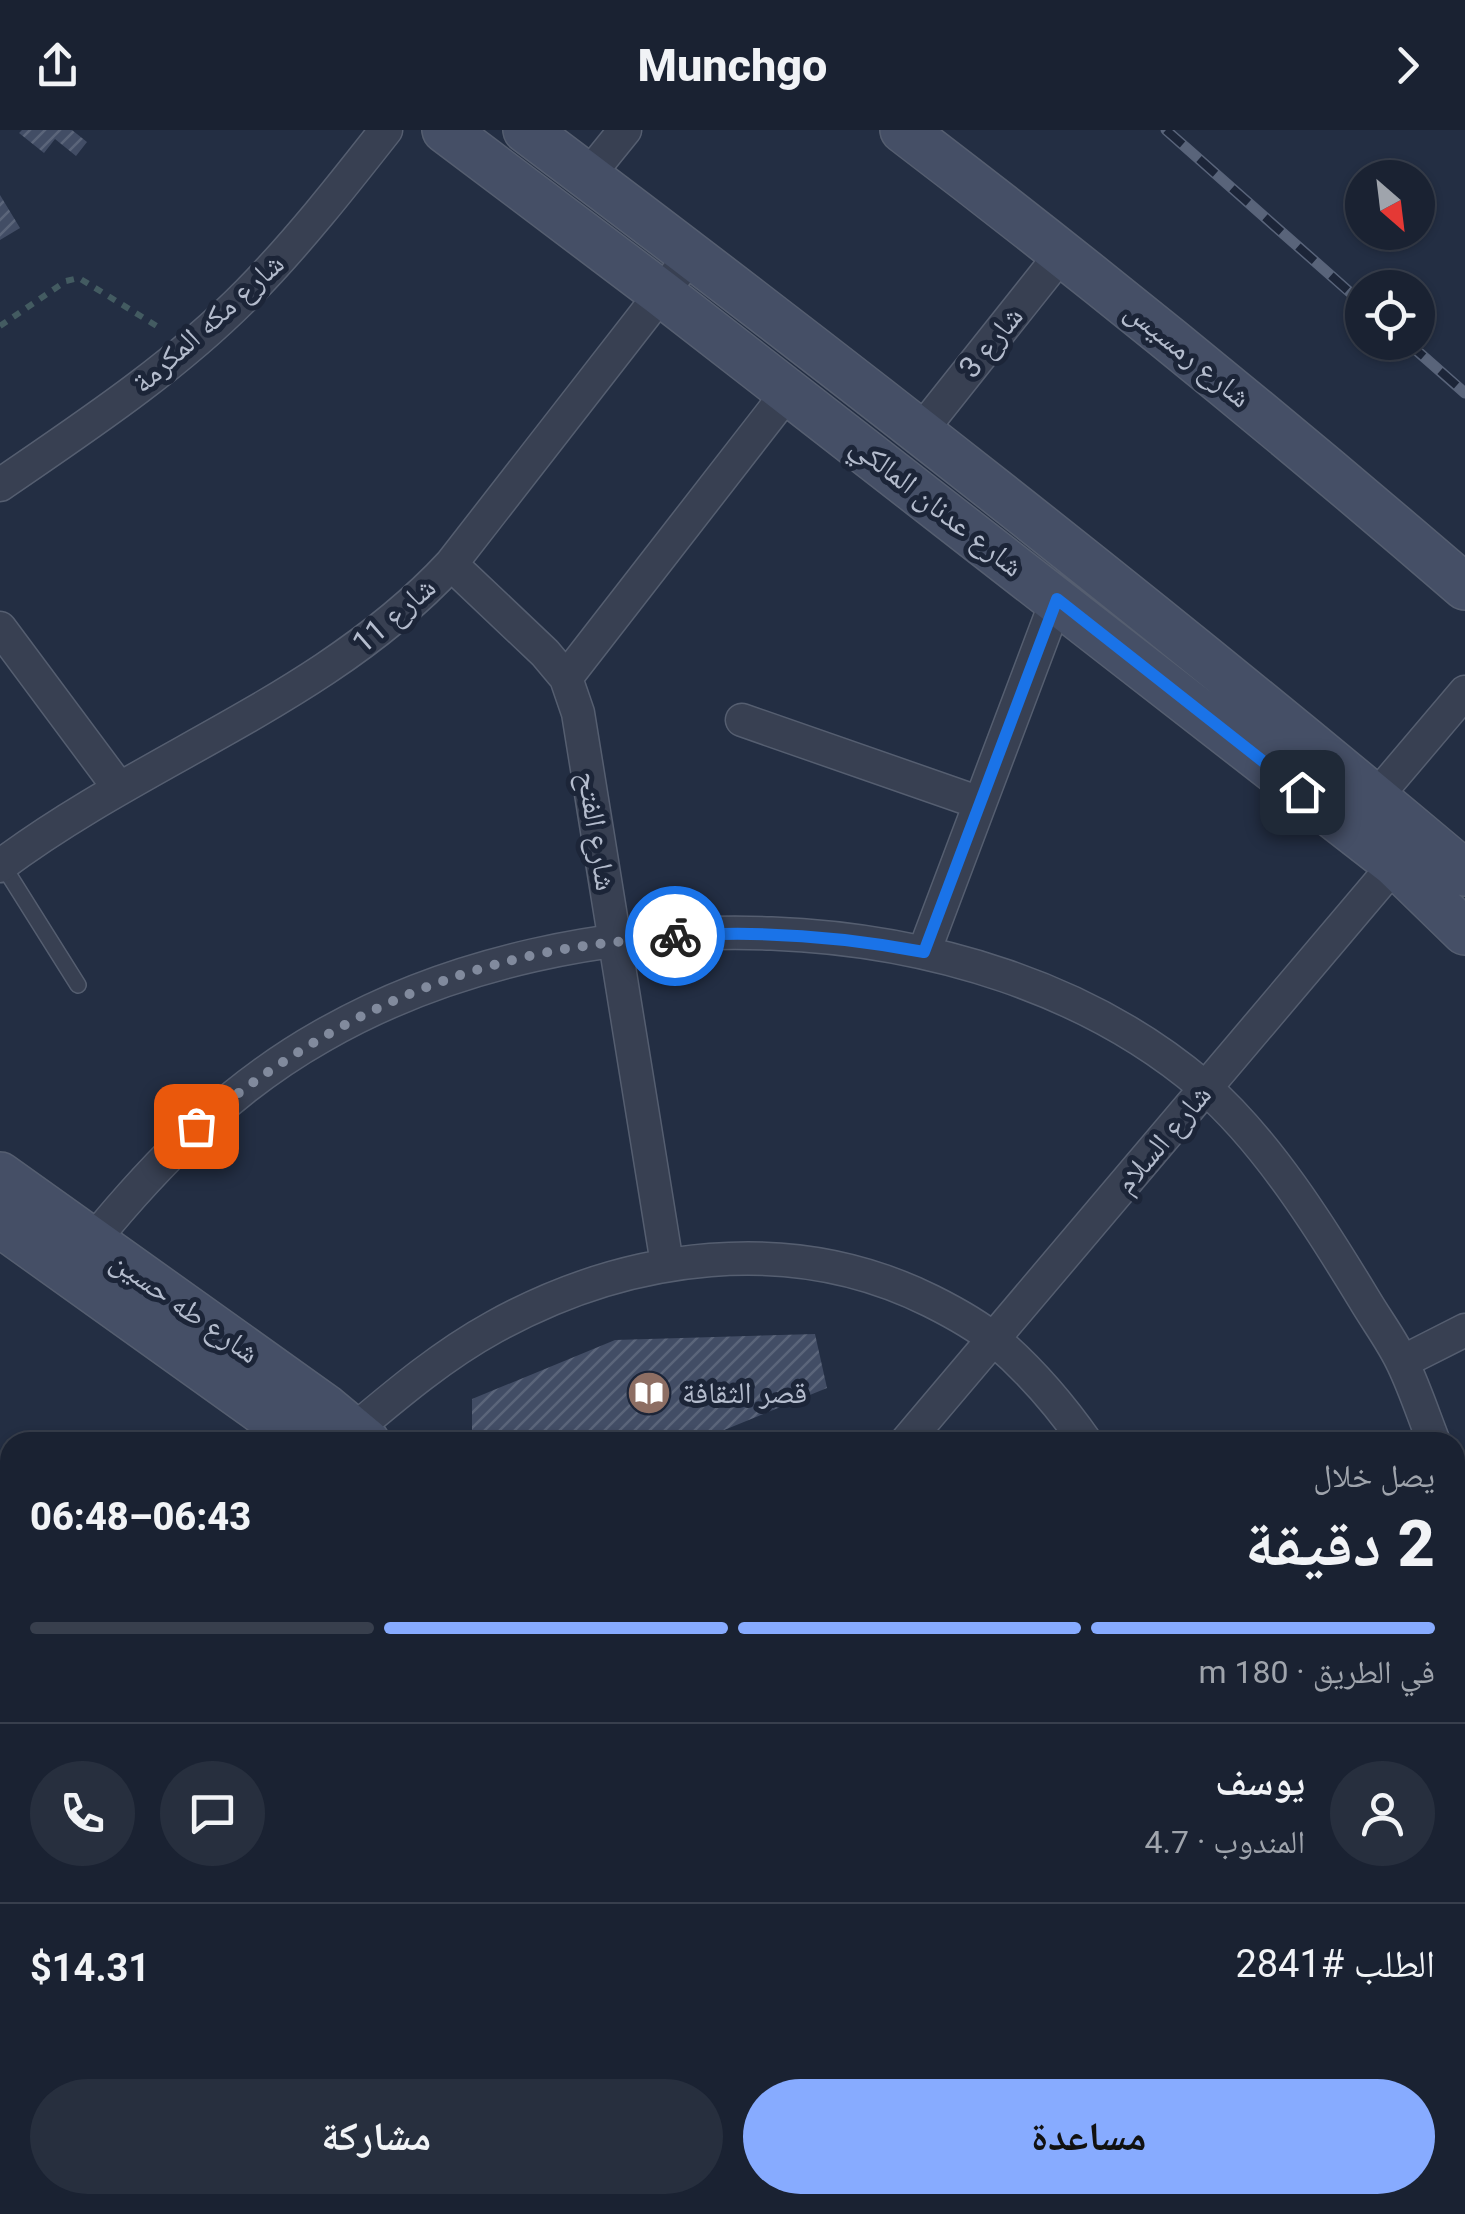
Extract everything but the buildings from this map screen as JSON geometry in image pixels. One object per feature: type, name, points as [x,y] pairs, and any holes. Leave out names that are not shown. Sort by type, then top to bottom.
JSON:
[{"type":"main road","name":"شارع عدنان المالكي","points":[[445,130],[1057,599],[1407,850],[1465,874]]},
{"type":"main road","name":"شارع عدنان المالكي","points":[[526,130],[920,432],[1376,797],[1407,850],[1465,932]]},
{"type":"main road","name":"شارع رمسيس","points":[[904,130],[1063,252],[1294,440],[1465,587]]},
{"type":"main road","name":"شارع طه حسين","points":[[0,1175],[354,1432]]},
{"type":"main road","name":"شارع طه حسين","points":[[0,1224],[288,1432]]},
{"type":"street","name":"شارع مكه المكرمة","points":[[0,485],[130,395],[246,296],[298,240],[386,130]]},
{"type":"street","points":[[587,176],[625,130]]},
{"type":"street","name":"شارع 3","points":[[920,432],[1063,252]]},
{"type":"street","name":"شارع 11","points":[[1,865],[119,788],[356,650],[418,599],[451,564],[692,254]]},
{"type":"street","points":[[566,678],[788,392]]},
{"type":"street","name":"شارع الفتح","points":[[451,564],[545,653],[566,678],[578,714],[668,1264]]},
{"type":"street","points":[[924,952],[1057,599]]},
{"type":"street","points":[[0,628],[119,788]]},
{"type":"street","points":[[1376,797],[1465,692]]},
{"type":"street","points":[[742,720],[980,803]]},
{"type":"street","name":"شارع السلام","points":[[915,1432],[1407,850]]},
{"type":"street","points":[[92,1242],[141,1182],[196,1126],[256,1078],[322,1036],[392,1000],[464,973],[540,954],[615,942],[740,932],[863,940],[924,952],[1046,992],[1159,1052],[1206,1088],[1281,1175],[1344,1266],[1402,1362],[1430,1432]]},
{"type":"street","points":[[364,1432],[421,1374],[495,1326],[575,1290],[668,1264],[760,1257],[859,1272],[907,1289],[952,1312],[994,1339],[1054,1397],[1079,1432]]},
{"type":"street","points":[[1402,1362],[1465,1330]]},
{"type":"lane","points":[[1,865],[78,985]]},
{"type":"path","points":[[0,326],[66,281],[79,278],[190,347]]},
{"type":"railway","points":[[1166,130],[1345,288]]},
{"type":"railway","points":[[1427,360],[1465,393]]},
{"type":"way so far","points":[[196,1126],[256,1078],[322,1036],[392,1000],[464,973],[540,954],[675,936]]},
{"type":"place","name":"قصر الثقافة","points":[[649,1393]]},
{"type":"route","points":[[675,936],[802,934],[924,952],[1057,599],[1302,792]]}]
